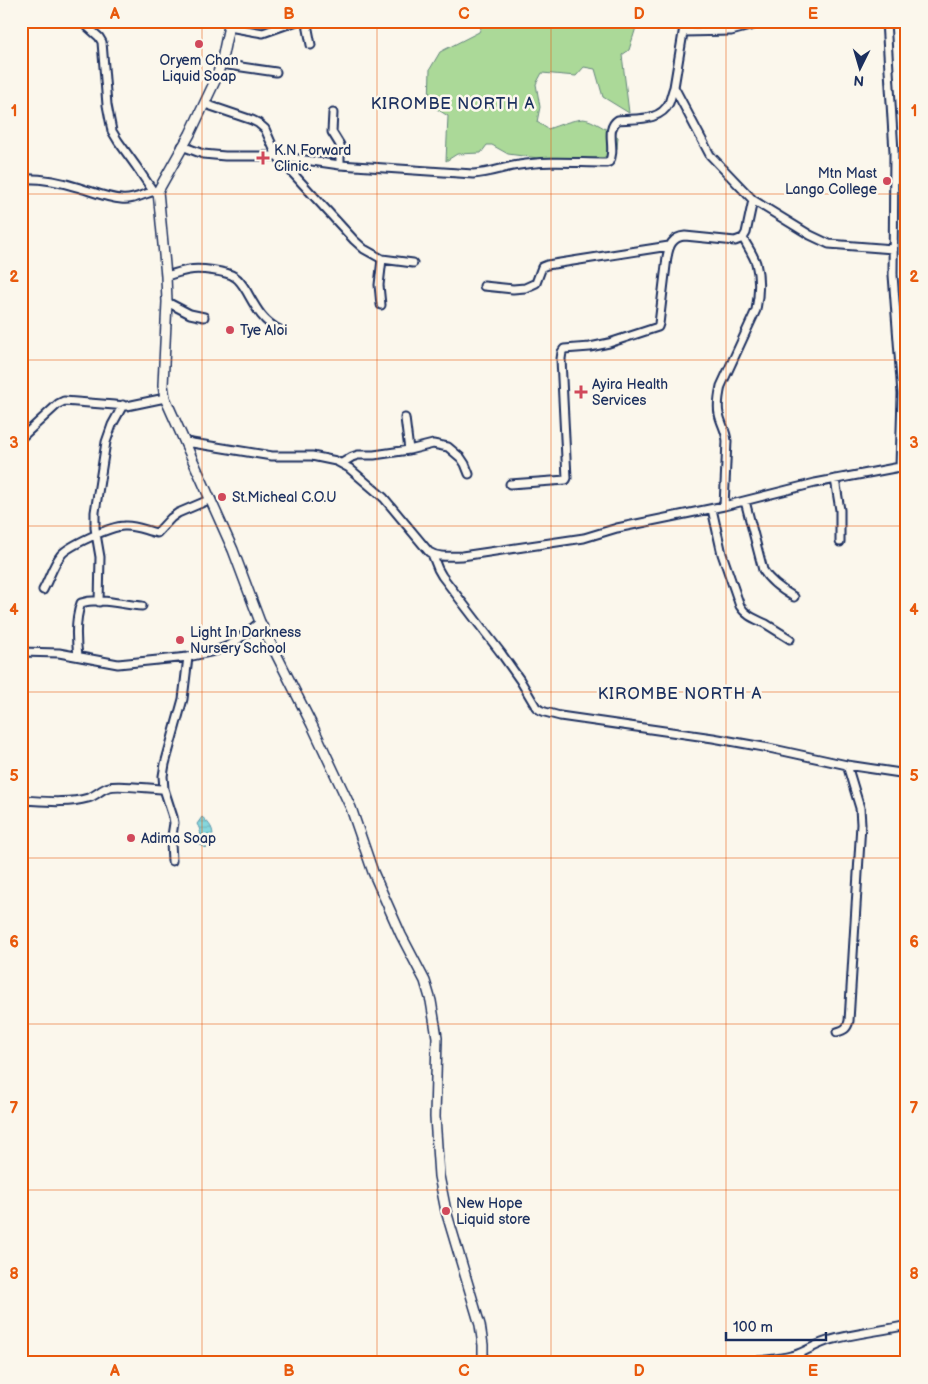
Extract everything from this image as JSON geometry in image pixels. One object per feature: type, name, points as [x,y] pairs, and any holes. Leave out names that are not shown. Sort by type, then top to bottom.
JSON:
[{"type":"street","points":[[81,21],[102,42],[107,106],[112,131],[156,191],[166,276],[167,302],[163,385],[165,398],[233,550],[260,622],[351,808],[373,872],[401,935],[425,981],[438,1037],[435,1117],[439,1176],[446,1211],[480,1325],[483,1363]]},
{"type":"street","points":[[21,179],[40,179],[79,187],[109,198],[122,200],[130,200],[156,191],[205,104],[221,64],[230,24],[262,33],[297,21]]},
{"type":"street","points":[[305,21],[311,45]]},
{"type":"street","points":[[182,146],[202,154],[277,156],[340,165],[473,174],[492,172],[519,165],[562,162],[606,163],[612,157],[612,128],[614,122],[653,117],[660,114],[669,103],[674,87],[685,21]]},
{"type":"street","points":[[886,21],[894,152],[893,275],[902,394],[900,467],[907,480]]},
{"type":"street","points":[[684,32],[731,31],[757,24],[772,23]]},
{"type":"street","points":[[221,64],[276,72]]},
{"type":"street","points":[[674,87],[710,155],[753,200],[810,235],[829,244],[893,249]]},
{"type":"street","points":[[205,104],[252,120],[265,129],[277,156],[354,240],[368,252],[382,259],[413,263]]},
{"type":"street","points":[[334,113],[332,132],[340,145],[340,165]]},
{"type":"street","points":[[510,484],[567,479],[568,460],[562,352],[567,349],[609,343],[658,327],[669,246],[680,236],[735,241],[743,238],[746,233],[753,200]]},
{"type":"street","points":[[724,506],[727,441],[726,430],[719,414],[719,396],[721,386],[732,360],[756,310],[758,297],[758,278],[755,262],[743,238]]},
{"type":"street","points":[[484,286],[513,289],[525,288],[536,283],[542,267],[547,265],[669,246]]},
{"type":"street","points":[[381,305],[379,285],[382,259]]},
{"type":"street","points":[[166,276],[196,269],[233,275],[246,290],[266,322],[280,330]]},
{"type":"street","points":[[167,302],[190,314],[204,317]]},
{"type":"street","points":[[21,438],[60,402],[70,401],[133,406],[165,398]]},
{"type":"street","points":[[99,602],[100,557],[95,528],[95,512],[106,442],[112,425],[123,405]]},
{"type":"street","points":[[405,418],[409,450]]},
{"type":"street","points":[[186,442],[272,456],[329,458],[342,463],[384,498],[432,554],[442,576],[501,653],[540,710],[560,716],[750,744],[847,765],[907,774]]},
{"type":"street","points":[[342,463],[358,455],[374,455],[409,450],[433,444],[448,447],[464,460],[469,474]]},
{"type":"street","points":[[432,554],[437,556],[462,556],[584,538],[617,528],[712,509],[834,479],[900,467]]},
{"type":"street","points":[[834,479],[840,510],[840,542]]},
{"type":"street","points":[[43,590],[61,555],[67,550],[97,534],[124,525],[134,526],[158,534],[171,518],[178,513],[211,499]]},
{"type":"street","points":[[745,501],[763,570],[778,586],[794,597]]},
{"type":"street","points":[[712,509],[722,554],[740,606],[750,617],[790,639]]},
{"type":"street","points":[[78,656],[78,611],[81,603],[99,602],[142,606]]},
{"type":"street","points":[[21,652],[53,652],[118,664],[188,657],[226,647],[236,642],[260,622]]},
{"type":"street","points":[[172,861],[171,842],[174,823],[164,789],[164,776],[165,764],[183,699],[188,657]]},
{"type":"street","points":[[837,1032],[844,1030],[848,1026],[849,1021],[861,824],[860,808],[847,765]]},
{"type":"street","points":[[21,800],[84,799],[110,786],[164,789]]},
{"type":"street","points":[[726,1362],[758,1362],[784,1358],[829,1340],[907,1325]]},
{"type":"green space","points":[[484,21],[638,21],[629,50],[622,55],[629,113],[603,97],[595,69],[584,67],[576,76],[542,73],[536,84],[540,107],[537,122],[548,129],[574,120],[583,119],[591,121],[618,137],[617,149],[603,158],[545,159],[508,154],[492,145],[487,145],[481,153],[457,154],[446,161],[448,116],[429,104],[430,69],[440,52],[479,32]]},
{"type":"water","points":[[202,817],[209,824],[213,832],[212,839],[206,848],[197,843],[200,833],[197,824]]},
{"type":"place","name":"Oryem Chan Liquid Soap","points":[[199,44]]},
{"type":"place","name":"K.N Forward Clinic.","points":[[263,158]]},
{"type":"place","name":"Mtn Mast Lango College","points":[[887,181]]},
{"type":"place","name":"Tye Aloi","points":[[230,330]]},
{"type":"place","name":"Ayira Health Services","points":[[581,392]]},
{"type":"place","name":"St.Micheal C.O.U","points":[[222,497]]},
{"type":"place","name":"Light In Darkness Nursery School","points":[[180,640]]},
{"type":"place","name":"Adima Soap","points":[[131,838]]},
{"type":"place","name":"New Hope Liquid store","points":[[446,1211]]},
{"type":"district","name":"KIROMBE NORTH A","points":[[453,104]]},
{"type":"district","name":"KIROMBE NORTH A","points":[[680,694]]}]
